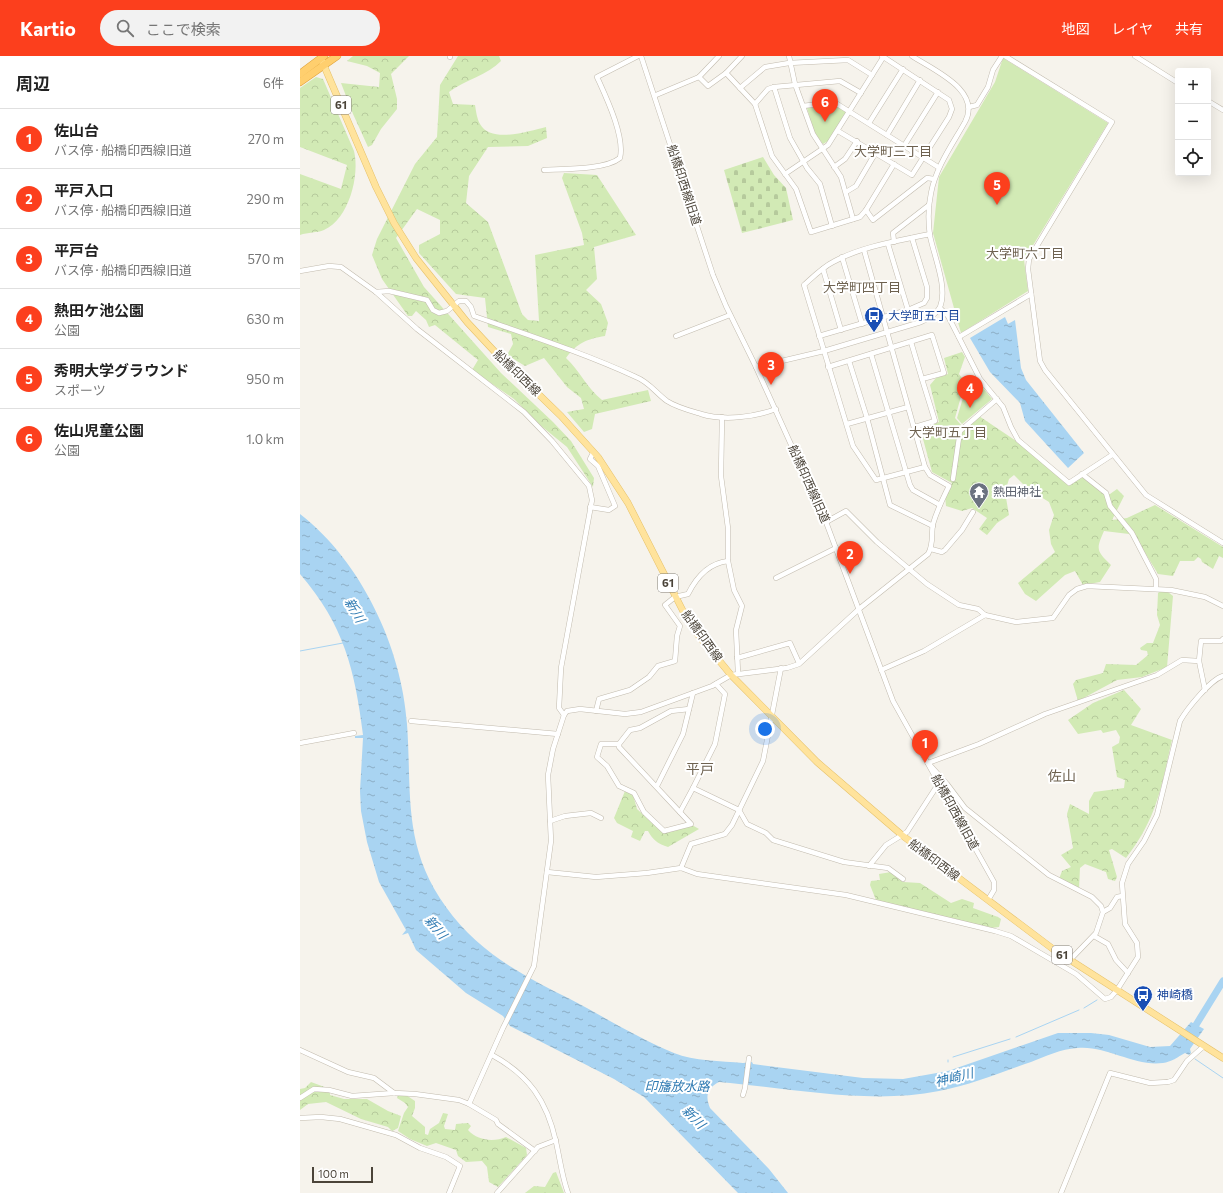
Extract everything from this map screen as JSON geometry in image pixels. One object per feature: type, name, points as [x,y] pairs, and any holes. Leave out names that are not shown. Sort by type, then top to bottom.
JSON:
[{"type":"highway","points":[[300,74],[323,60],[337,56]]},
{"type":"highway","points":[[300,82],[323,60]]},
{"type":"main road","name":"船橋印西線","points":[[323,60],[358,146],[394,223],[416,258],[453,306],[495,352],[561,416],[594,453],[628,503],[675,597],[699,636],[731,675],[771,717],[839,782],[903,836],[1027,931],[1223,1058]]},
{"type":"street","points":[[544,170],[594,166],[611,163],[620,158],[620,145],[615,123],[597,77],[638,56]]},
{"type":"street","name":"船橋印西線旧道","points":[[641,56],[656,95],[713,275],[730,315],[776,409],[826,522],[881,670],[899,713],[994,882],[994,890],[988,900]]},
{"type":"street","points":[[656,95],[699,77],[719,56]]},
{"type":"street","points":[[699,77],[708,86],[726,73],[742,56]]},
{"type":"street","points":[[789,56],[789,63],[795,84],[813,134],[841,177],[854,219]]},
{"type":"street","points":[[785,174],[828,145],[883,56],[949,100],[951,113],[912,175],[876,152],[838,131]]},
{"type":"street","points":[[756,366],[824,351],[921,322],[930,318],[940,308],[943,290],[930,234],[929,205],[938,167],[968,117],[969,107],[966,97],[959,86],[912,56]]},
{"type":"street","points":[[969,107],[978,105],[988,87],[993,70],[1002,56]]},
{"type":"street","points":[[1005,56],[1112,122],[1029,258],[1031,294],[1040,361],[1045,370],[1113,456],[1146,495],[1223,543]]},
{"type":"street","points":[[1135,56],[1175,81]]},
{"type":"street","points":[[740,88],[765,67],[789,63],[848,60],[872,75]]},
{"type":"street","points":[[869,123],[903,69]]},
{"type":"street","points":[[726,73],[755,104],[772,156],[796,190],[811,232],[860,217],[866,210],[894,164]]},
{"type":"street","points":[[887,135],[920,80]]},
{"type":"street","points":[[755,104],[768,89],[795,84],[840,81],[861,93]]},
{"type":"street","points":[[774,87],[790,138],[803,162],[820,184],[832,226]]},
{"type":"street","points":[[904,146],[938,92]]},
{"type":"street","points":[[804,106],[834,102],[938,167]]},
{"type":"street","points":[[1211,103],[1223,110]]},
{"type":"street","points":[[834,167],[846,160],[857,141]]},
{"type":"street","points":[[846,192],[856,186],[876,152]]},
{"type":"street","points":[[866,210],[872,220],[927,178],[934,179]]},
{"type":"street","points":[[894,242],[893,233],[929,205]]},
{"type":"street","points":[[925,467],[876,480],[853,446],[804,285],[831,262],[864,250],[930,234]]},
{"type":"street","points":[[819,336],[908,310],[924,303],[928,293],[928,287],[912,238]]},
{"type":"street","points":[[888,244],[908,310]]},
{"type":"street","points":[[469,1104],[503,1028],[532,973],[551,841],[548,775],[558,734],[564,715],[567,711],[572,709],[625,714],[641,712],[716,684],[738,672],[781,668],[800,663],[859,609],[911,569],[928,554],[931,549],[933,526],[940,505],[949,486],[930,475],[925,467],[890,348],[864,250]]},
{"type":"street","points":[[842,258],[862,324]]},
{"type":"street","points":[[300,271],[329,266],[341,267],[376,292],[417,329],[524,412],[552,441],[589,486],[592,500],[561,668],[559,708],[564,715]]},
{"type":"street","points":[[823,269],[841,330]]},
{"type":"street","points":[[376,292],[389,291],[427,300],[433,310],[442,314],[459,301],[466,301],[471,307],[474,316],[573,351],[637,377],[674,405],[702,414],[722,417],[757,415],[776,409]]},
{"type":"street","points":[[959,337],[1031,294]]},
{"type":"street","points":[[940,308],[948,316],[980,379],[1007,413],[1011,428],[1018,440],[1069,482],[1113,456]]},
{"type":"street","points":[[676,336],[730,315]]},
{"type":"street","points":[[828,367],[932,335],[944,373],[922,379]]},
{"type":"street","points":[[911,342],[935,421],[914,427]]},
{"type":"street","points":[[871,354],[905,472],[912,490],[940,505]]},
{"type":"street","points":[[849,360],[884,478],[890,505],[933,526]]},
{"type":"street","points":[[953,479],[960,431],[997,400]]},
{"type":"street","points":[[847,424],[908,407]]},
{"type":"street","points":[[722,417],[721,476],[728,528],[728,560],[734,590],[742,606],[736,630],[738,672]]},
{"type":"street","points":[[590,507],[610,510],[615,506],[598,466],[590,459],[594,453]]},
{"type":"street","points":[[1082,474],[1106,493],[1114,512],[1132,533],[1156,580],[1156,588]]},
{"type":"street","points":[[826,522],[846,511],[877,542],[942,595],[959,605],[978,609],[985,615],[1016,622],[1048,620],[1055,616],[1069,595],[1082,586],[1137,589],[1156,588],[1193,594],[1214,601],[1223,606]]},
{"type":"street","points":[[931,549],[942,552],[945,550],[962,530],[973,512]]},
{"type":"street","points":[[776,578],[836,548]]},
{"type":"street","points":[[596,711],[599,699],[611,697],[630,690],[650,677],[658,666],[675,661],[677,636],[680,626],[665,605],[675,597],[688,594],[701,573],[722,561],[728,560]]},
{"type":"street","points":[[881,670],[924,651],[985,615]]},
{"type":"street","points":[[1205,690],[1199,661],[1201,641],[1221,641],[1223,639]]},
{"type":"street","points":[[737,658],[790,643],[800,663]]},
{"type":"street","points":[[1070,960],[1094,936],[1099,928],[1102,912],[1101,906],[1096,900],[1049,875],[965,808],[947,784],[928,763],[985,742],[1045,714],[1157,675],[1182,660],[1199,661]]},
{"type":"street","points":[[681,868],[691,844],[725,834],[739,810],[763,761],[781,668]]},
{"type":"street","points":[[547,872],[596,877],[647,873],[681,868],[697,874],[846,895],[1011,936],[1076,974],[1105,999],[1111,997],[1117,990],[1138,957],[1139,952],[1137,943],[1125,924],[1122,896],[1124,871],[1151,830],[1158,815],[1180,721],[1184,714],[1214,680],[1223,676]]},
{"type":"street","points":[[680,812],[694,788],[715,744],[725,694],[716,684]]},
{"type":"street","points":[[657,786],[683,734],[693,693]]},
{"type":"street","points":[[619,744],[630,730],[640,728],[670,711],[689,709]]},
{"type":"street","points":[[411,721],[558,734]]},
{"type":"street","points":[[300,743],[354,733]]},
{"type":"street","points":[[601,744],[619,744],[619,746],[691,824],[664,831],[644,812],[634,793],[616,783],[607,766],[597,757],[601,744]]},
{"type":"street","points":[[869,866],[886,844],[903,836],[940,784]]},
{"type":"street","points":[[694,788],[739,810],[747,824],[766,833],[773,840],[844,862],[888,868],[903,879]]},
{"type":"street","points":[[550,821],[565,816],[591,813],[601,818]]},
{"type":"street","points":[[1102,912],[1110,908],[1117,897],[1122,896]]},
{"type":"street","points":[[1094,936],[1108,944],[1116,960],[1128,973]]},
{"type":"street","points":[[1061,1193],[1110,1073],[1153,1083],[1174,1080],[1187,1061],[1203,1045]]},
{"type":"street","points":[[300,1050],[348,1072],[374,1078],[394,1093]]},
{"type":"street","points":[[492,1054],[517,1072],[536,1091],[548,1113],[556,1140],[568,1193]]},
{"type":"street","points":[[743,1096],[746,1088],[749,1058]]},
{"type":"street","points":[[300,1098],[314,1089],[329,1090],[352,1096],[394,1093],[440,1097],[469,1104],[496,1120],[498,1124],[535,1151]]},
{"type":"street","points":[[300,1118],[321,1117],[340,1119],[396,1135],[420,1148],[446,1157],[460,1166],[449,1193]]},
{"type":"street","points":[[497,1193],[535,1151],[545,1143],[556,1140]]},
{"type":"green space","points":[[353,56],[409,56],[391,74],[397,99],[397,109],[381,129],[372,145],[368,147],[341,83],[379,87],[380,73],[367,66],[347,61]]},
{"type":"green space","points":[[458,56],[499,56],[501,61],[490,70],[449,92],[453,104],[475,105],[477,117],[485,130],[501,135],[521,133],[546,127],[547,138],[528,146],[488,147],[469,176],[466,203],[488,222],[522,314],[528,320],[539,321],[535,255],[584,245],[582,233],[562,178],[564,173],[597,175],[636,235],[594,247],[597,279],[586,290],[601,304],[608,323],[605,336],[583,342],[578,345],[566,358],[596,395],[602,400],[648,390],[651,401],[595,414],[592,429],[584,432],[567,412],[584,409],[581,398],[567,387],[544,358],[525,366],[507,355],[513,344],[511,334],[488,327],[485,298],[456,294],[419,253],[419,245],[440,234],[440,220],[417,209],[396,238],[424,287],[501,373],[571,441],[594,478],[593,487],[567,447],[540,425],[514,399],[472,370],[478,360],[435,325],[429,327],[426,320],[416,311],[412,316],[408,316],[382,279],[372,255],[377,239],[415,164],[437,137],[440,85]]},
{"type":"green space","points":[[1003,58],[1108,123],[1024,260],[1028,291],[961,333],[933,233],[939,177],[995,82]]},
{"type":"green space","points":[[316,77],[323,79],[354,151],[354,184],[346,206],[333,224],[318,232],[300,235],[300,174],[341,189],[347,165],[300,147],[300,88]]},
{"type":"green space","points":[[834,105],[846,112],[828,141],[823,144],[814,132],[807,108]]},
{"type":"green space","points":[[763,157],[774,175],[786,188],[793,220],[742,233],[724,170]]},
{"type":"green space","points":[[962,352],[965,357],[959,374],[965,382],[955,418],[962,426],[976,414],[1019,443],[1069,486],[1082,477],[1101,491],[1110,494],[1117,489],[1124,496],[1112,520],[1127,518],[1155,505],[1223,547],[1223,558],[1219,556],[1213,569],[1202,562],[1198,557],[1194,561],[1180,561],[1173,576],[1158,574],[1136,538],[1129,534],[1104,531],[1099,550],[1102,556],[1111,565],[1100,582],[1083,585],[1075,571],[1065,575],[1036,601],[1025,594],[1018,583],[1055,552],[1051,544],[1049,530],[1054,515],[1049,502],[1028,489],[1014,475],[1009,479],[1005,492],[1009,515],[997,523],[987,535],[979,529],[987,518],[972,508],[962,511],[946,506],[945,496],[952,483],[932,472],[920,428],[939,422],[930,385],[936,378],[948,374],[944,358]]},
{"type":"green space","points":[[973,378],[976,379],[992,399],[962,424],[957,418],[968,381]]},
{"type":"green space","points":[[1161,591],[1168,592],[1173,596],[1167,667],[1142,677],[1117,680],[1078,701],[1073,684],[1076,680],[1103,673],[1106,664],[1136,665],[1148,655],[1147,651],[1141,650],[1140,648],[1147,643],[1153,643],[1160,625],[1157,615],[1158,593]]},
{"type":"green space","points":[[1124,690],[1141,709],[1131,725],[1172,740],[1161,788],[1145,829],[1126,858],[1112,849],[1109,850],[1117,877],[1115,881],[1108,879],[1106,872],[1085,864],[1080,868],[1079,889],[1059,879],[1062,871],[1071,867],[1061,855],[1073,848],[1067,814],[1070,804],[1089,814],[1089,801],[1094,792],[1124,788],[1125,780],[1117,777],[1112,747],[1119,743],[1120,737],[1116,730],[1103,733],[1101,730],[1078,734],[1068,720],[1093,703]]},
{"type":"green space","points":[[625,791],[633,795],[637,809],[662,832],[692,825],[699,829],[668,847],[656,841],[648,831],[645,831],[640,841],[631,837],[633,831],[617,823],[614,818]]},
{"type":"green space","points":[[891,872],[903,882],[920,883],[951,903],[962,899],[974,903],[973,908],[1001,919],[999,927],[991,928],[972,924],[876,900],[870,885],[871,881],[880,880],[879,874]]},
{"type":"green space","points":[[311,1082],[330,1089],[330,1095],[344,1099],[367,1099],[388,1111],[401,1116],[398,1128],[392,1131],[388,1127],[361,1119],[326,1102],[308,1104],[300,1110],[300,1089],[305,1088]]},
{"type":"green space","points":[[398,1095],[406,1095],[415,1101],[415,1108],[412,1116],[425,1127],[425,1134],[428,1135],[430,1129],[439,1123],[443,1113],[448,1114],[444,1126],[445,1129],[455,1130],[456,1124],[468,1123],[471,1126],[468,1130],[472,1134],[486,1140],[496,1140],[506,1137],[526,1148],[527,1155],[498,1187],[489,1182],[487,1167],[482,1161],[466,1162],[458,1156],[456,1150],[436,1143],[427,1146],[410,1139],[398,1131],[404,1113],[408,1107],[397,1098]]},
{"type":"green space","points":[[556,1172],[564,1193],[525,1193],[534,1186],[545,1187],[553,1173]]},
{"type":"water","points":[[1005,317],[1008,324],[1015,320],[1021,368],[1026,380],[1084,453],[1068,468],[1025,421],[1020,403],[990,372],[970,338]]},
{"type":"water","name":"印旛放水路","points":[[300,514],[322,533],[342,556],[359,581],[374,608],[387,637],[397,666],[403,695],[407,724],[410,796],[416,840],[422,862],[432,884],[446,907],[472,937],[487,950],[518,971],[634,1034],[674,1053],[690,1058],[743,1063],[752,1062],[753,1064],[863,1078],[903,1079],[948,1071],[1058,1033],[1091,1033],[1109,1035],[1150,1047],[1170,1046],[1191,1022],[1204,1029],[1190,1049],[1191,1053],[1189,1055],[1185,1053],[1163,1063],[1152,1063],[1142,1062],[1110,1052],[1088,1048],[1077,1048],[1054,1053],[963,1085],[939,1091],[912,1095],[857,1096],[719,1082],[712,1087],[708,1093],[707,1096],[710,1108],[769,1169],[788,1193],[738,1193],[644,1097],[614,1079],[510,1026],[503,1016],[466,993],[416,950],[408,933],[402,935],[406,930],[379,882],[367,842],[361,811],[360,791],[363,738],[355,738],[355,736],[363,735],[351,669],[337,630],[315,593],[300,574]]},
{"type":"waterway","points":[[300,651],[343,643]]},
{"type":"waterway","name":"神崎川","points":[[1191,1033],[1223,981]]},
{"type":"waterway","points":[[1084,1008],[1097,1000]]},
{"type":"waterway","points":[[1016,1037],[1079,1010]]},
{"type":"waterway","points":[[953,1057],[1010,1039]]},
{"type":"waterway","points":[[1195,1059],[1223,1078]]},
{"type":"place","name":"佐山児童公園","points":[[825,122]]},
{"type":"place","name":"秀明大学グラウンド","points":[[997,205]]},
{"type":"place","name":"大学町五丁目","points":[[874,333]]},
{"type":"place","name":"平戸台","points":[[771,385]]},
{"type":"place","name":"熱田ケ池公園","points":[[970,408]]},
{"type":"place","name":"熱田神社","points":[[979,509]]},
{"type":"place","name":"平戸入口","points":[[850,574]]},
{"type":"place","name":"佐山台","points":[[925,763]]},
{"type":"place","name":"神崎橋","points":[[1143,1012]]},
{"type":"district","name":"大学町三丁目","points":[[893,151]]},
{"type":"district","name":"大学町六丁目","points":[[1025,253]]},
{"type":"district","name":"大学町四丁目","points":[[862,287]]},
{"type":"district","name":"大学町五丁目","points":[[948,432]]},
{"type":"district","name":"平戸","points":[[700,769]]},
{"type":"district","name":"佐山","points":[[1062,776]]},
{"type":"water label","name":"新川","points":[[355,610]]},
{"type":"water label","name":"新川","points":[[436,927]]},
{"type":"water label","name":"新川","points":[[694,1117]]}]
